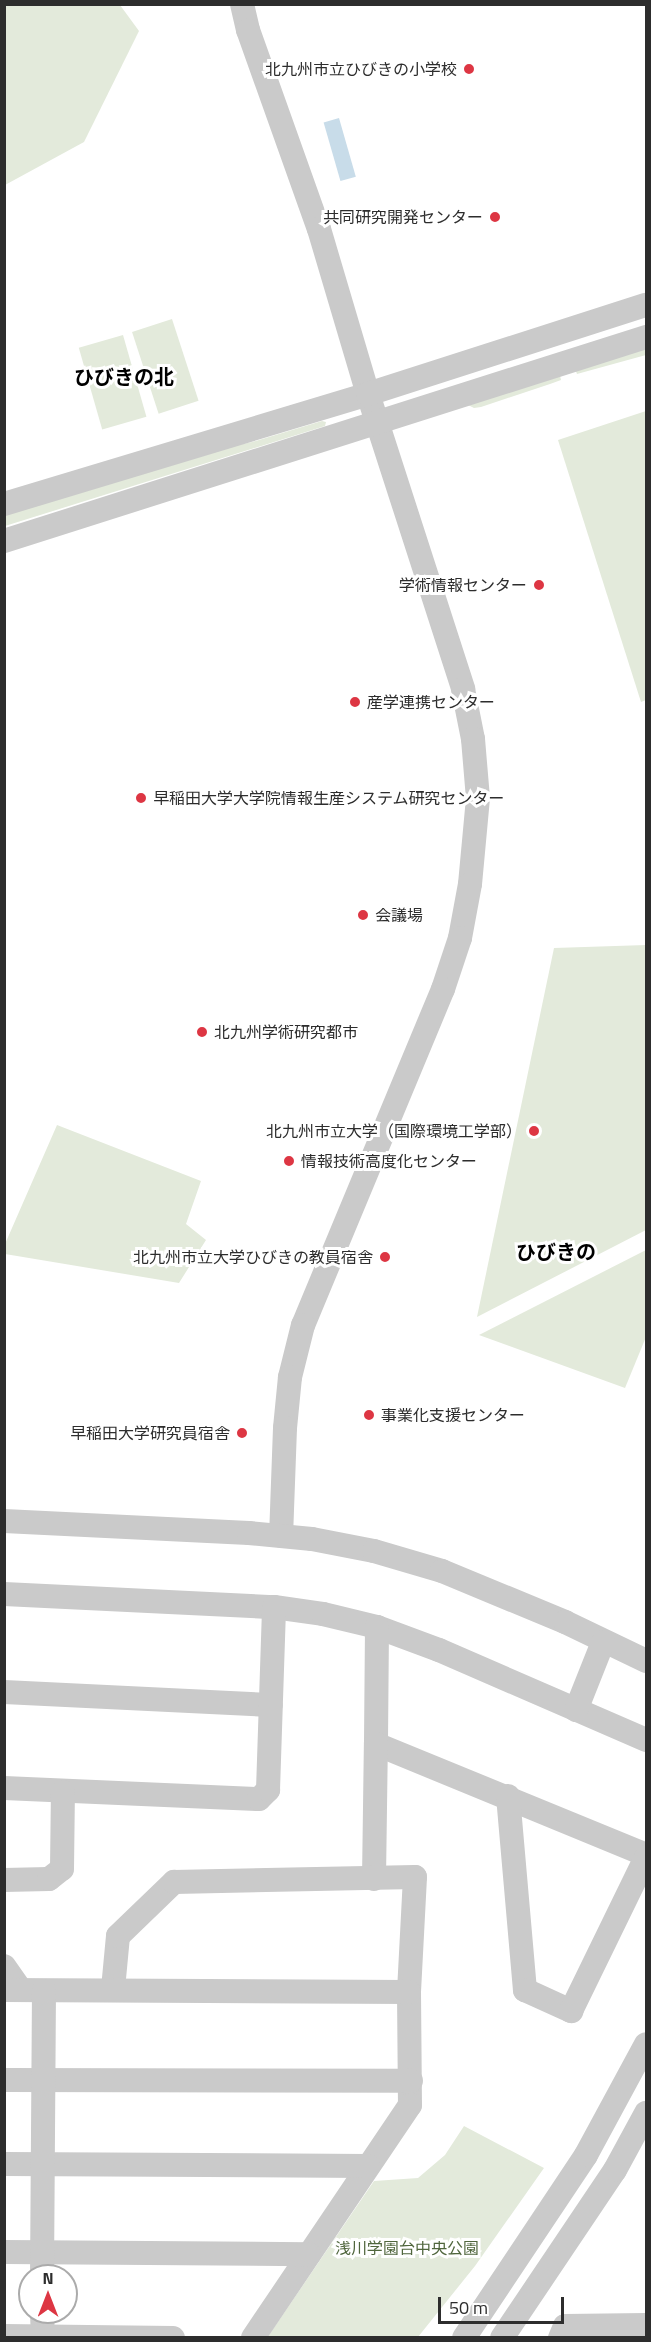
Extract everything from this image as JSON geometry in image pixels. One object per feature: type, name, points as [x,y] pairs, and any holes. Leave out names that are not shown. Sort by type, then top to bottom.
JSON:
[{"type":"street","points":[[242,4],[248,30],[319,230],[368,394],[463,688],[473,739],[478,798],[476,842],[460,938],[443,989],[303,1325],[289,1388],[281,1536]]},
{"type":"street","points":[[4,504],[368,394],[646,305]]},
{"type":"street","points":[[4,542],[378,425],[646,337]]},
{"type":"street","points":[[4,1521],[281,1536],[374,1551],[442,1571],[565,1622],[646,1661]]},
{"type":"street","points":[[4,1594],[274,1607],[323,1614],[377,1627],[439,1650],[646,1740]]},
{"type":"street","points":[[4,1788],[260,1798],[268,1790],[274,1607]]},
{"type":"street","points":[[374,1879],[377,1627]]},
{"type":"street","points":[[576,1710],[603,1642]]},
{"type":"street","points":[[4,1692],[271,1705]]},
{"type":"street","points":[[376,1744],[508,1796],[646,1856],[572,2011],[525,1990],[508,1796]]},
{"type":"street","points":[[4,1880],[49,1879],[62,1869],[63,1792]]},
{"type":"street","points":[[113,1989],[118,1936],[174,1882],[415,1877],[409,1992],[410,2105],[253,2337]]},
{"type":"street","points":[[4,1966],[23,1990],[43,2080],[42,2264]]},
{"type":"street","points":[[23,1990],[409,1992]]},
{"type":"street","points":[[464,2337],[586,2155],[646,2044]]},
{"type":"street","points":[[4,2080],[411,2081]]},
{"type":"street","points":[[502,2337],[615,2170],[646,2113]]},
{"type":"street","points":[[4,2164],[368,2166]]},
{"type":"street","points":[[4,2252],[42,2264],[309,2254]]},
{"type":"street","points":[[42,2324],[43,2336]]},
{"type":"street","points":[[560,2337],[565,2326],[646,2325]]},
{"type":"street","points":[[4,2336],[173,2337]]},
{"type":"green space","points":[[5,4],[120,5],[139,31],[84,142],[5,185]]},
{"type":"green space","points":[[172,319],[199,401],[159,414],[132,332]]},
{"type":"green space","points":[[123,335],[146,417],[102,429],[79,348]]},
{"type":"green space","points":[[646,343],[646,355],[577,374],[574,366]]},
{"type":"green space","points":[[559,371],[561,380],[481,407],[474,408],[468,405]]},
{"type":"green space","points":[[646,411],[646,700],[641,702],[558,440]]},
{"type":"green space","points":[[322,421],[326,422],[325,426],[5,526],[5,513],[179,458],[252,442]]},
{"type":"green space","points":[[646,945],[646,1230],[477,1317],[554,948]]},
{"type":"green space","points":[[57,1125],[201,1181],[186,1224],[206,1240],[179,1283],[5,1254],[5,1244]]},
{"type":"green space","points":[[646,1250],[646,1337],[625,1388],[479,1335]]},
{"type":"green space","name":"浅川学園台中央公園","points":[[464,2126],[544,2168],[475,2266],[418,2337],[267,2338],[374,2181],[418,2178],[445,2155]]},
{"type":"water","points":[[339,118],[356,177],[340,181],[324,122]]},
{"type":"place","name":"北九州市立ひびきの小学校","points":[[469,69]]},
{"type":"place","name":"共同研究開発センター","points":[[495,217]]},
{"type":"place","name":"学術情報センター","points":[[539,585]]},
{"type":"place","name":"産学連携センター","points":[[355,702]]},
{"type":"place","name":"早稲田大学大学院情報生産システム研究センター","points":[[141,798]]},
{"type":"place","name":"会議場","points":[[363,915]]},
{"type":"place","name":"北九州学術研究都市","points":[[202,1032]]},
{"type":"place","name":"北九州市立大学（国際環境工学部）","points":[[534,1131]]},
{"type":"place","name":"情報技術高度化センター","points":[[289,1161]]},
{"type":"place","name":"北九州市立大学ひびきの教員宿舎","points":[[385,1257]]},
{"type":"place","name":"事業化支援センター","points":[[369,1415]]},
{"type":"place","name":"早稲田大学研究員宿舎","points":[[242,1433]]},
{"type":"district","name":"ひびきの北","points":[[124,376]]},
{"type":"district","name":"ひびきの","points":[[556,1251]]}]
